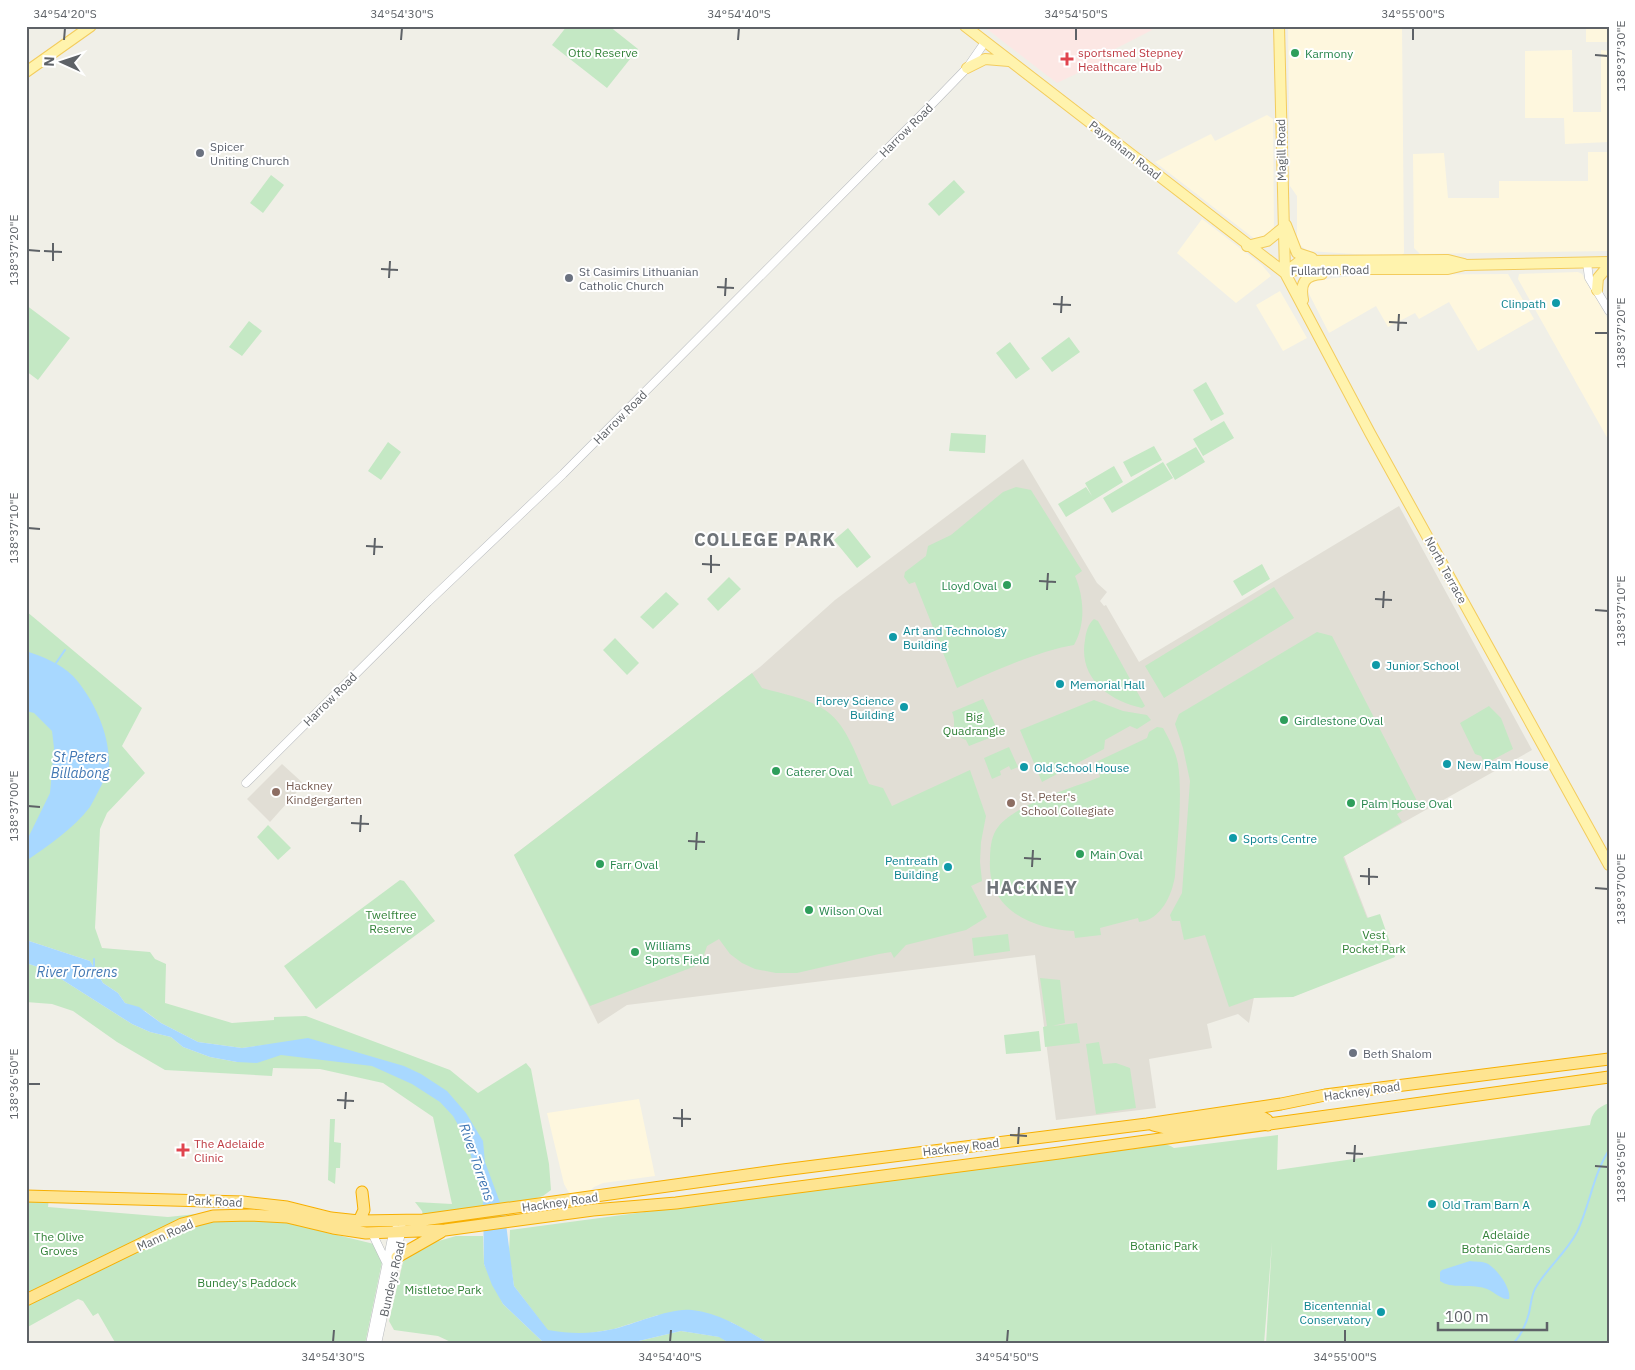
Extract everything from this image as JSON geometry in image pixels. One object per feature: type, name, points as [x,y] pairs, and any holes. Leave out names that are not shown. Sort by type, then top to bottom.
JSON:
[{"type":"highway","name":"Hackney Road","points":[[402,1221],[443,1218],[690,1183],[1147,1124],[1281,1104],[1325,1095],[1609,1059]]},
{"type":"highway","points":[[1568,1064],[1583,1075],[1586,1080]]},
{"type":"highway","name":"Hackney Road","points":[[398,1233],[445,1230],[593,1210],[693,1200],[1268,1125],[1609,1077]]},
{"type":"highway","points":[[1147,1124],[1170,1129],[1262,1118],[1267,1120],[1268,1125]]},
{"type":"highway","points":[[912,1154],[941,1168]]},
{"type":"highway","points":[[690,1183],[693,1200]]},
{"type":"highway","points":[[359,1221],[364,1210],[362,1192]]},
{"type":"highway","name":"Park Road","points":[[26,1196],[243,1202],[286,1207],[331,1218],[359,1221],[402,1221]]},
{"type":"highway","points":[[564,1201],[593,1210]]},
{"type":"highway","name":"Mann Road","points":[[26,1300],[182,1224],[213,1216],[287,1217],[333,1228],[372,1233],[398,1233]]},
{"type":"highway","points":[[398,1256],[445,1230]]},
{"type":"main road","points":[[26,72],[91,26]]},
{"type":"main road","name":"Payneham Road","points":[[965,26],[1247,246],[1285,273]]},
{"type":"main road","name":"Magill Road","points":[[1279,26],[1282,212],[1285,273]]},
{"type":"main road","points":[[968,68],[976,62],[985,59],[1010,61]]},
{"type":"main road","points":[[1282,212],[1297,253],[1320,261]]},
{"type":"main road","points":[[1247,246],[1267,241],[1283,228]]},
{"type":"main road","name":"Fullarton Road","points":[[1285,273],[1300,261],[1448,260],[1465,265]]},
{"type":"main road","points":[[1406,261],[1408,264],[1425,266],[1429,269]]},
{"type":"main road","points":[[1597,290],[1598,278],[1609,263]]},
{"type":"main road","name":"Fullarton Road","points":[[1285,273],[1302,270],[1448,269],[1465,265],[1609,263]]},
{"type":"main road","points":[[1307,316],[1301,289],[1304,280],[1312,275],[1352,270]]},
{"type":"main road","name":"North Terrace","points":[[1285,273],[1609,865]]},
{"type":"street","name":"Harrow Road","points":[[246,783],[428,602],[563,474],[968,68],[985,42]]},
{"type":"street","points":[[1587,263],[1589,278],[1609,311]]},
{"type":"street","name":"Bundeys Road","points":[[377,1344],[376,1331],[387,1264],[402,1221]]},
{"type":"street","points":[[372,1233],[387,1264]]},
{"type":"street","name":"Bundeys Road","points":[[370,1344],[376,1331],[398,1256],[398,1233]]},
{"type":"shaded area","name":"sportsmed Stepney Healthcare Hub","points":[[983,26],[1151,26],[1152,30],[1115,49],[1118,54],[1057,83]]},
{"type":"shaded area","points":[[1288,26],[1402,26],[1404,253],[1401,257],[1308,251],[1297,243],[1297,196],[1290,186]]},
{"type":"shaded area","points":[[1586,26],[1609,26],[1609,42],[1586,42]]},
{"type":"shaded area","points":[[1572,50],[1573,112],[1601,112],[1601,50],[1609,51],[1609,142],[1565,144],[1564,118],[1525,118],[1525,51]]},
{"type":"shaded area","points":[[1267,115],[1273,119],[1274,232],[1256,240],[1155,162],[1211,134],[1215,141]]},
{"type":"shaded area","points":[[1588,152],[1609,152],[1609,251],[1420,254],[1414,248],[1413,154],[1444,153],[1448,198],[1499,198],[1499,181],[1588,181]]},
{"type":"shaded area","points":[[1202,219],[1262,265],[1271,276],[1236,303],[1177,253]]},
{"type":"shaded area","points":[[1578,272],[1582,274],[1609,321],[1609,441],[1518,279],[1519,274]]},
{"type":"shaded area","points":[[1508,274],[1534,319],[1478,351],[1449,302],[1419,319],[1415,313],[1388,327],[1376,306],[1329,333],[1306,288],[1310,281],[1359,275]]},
{"type":"shaded area","points":[[1280,291],[1307,338],[1283,351],[1256,305]]},
{"type":"shaded area","name":"St. Peter's School Collegiate","points":[[1023,459],[1097,583],[1107,592],[1100,601],[1104,606],[1106,605],[1139,662],[1399,506],[1532,750],[1344,856],[1368,918],[1352,924],[1367,967],[1292,997],[1254,997],[1249,1023],[1238,1014],[1207,1024],[1212,1048],[1149,1059],[1156,1108],[1056,1120],[1035,955],[627,1005],[598,1024],[514,855],[760,667],[835,600]]},
{"type":"shaded area","name":"Hackney Kindgergarten","points":[[282,764],[304,784],[270,822],[247,799]]},
{"type":"shaded area","points":[[639,1099],[655,1176],[603,1183],[594,1187],[582,1198],[573,1200],[564,1184],[547,1113]]},
{"type":"green space","name":"Otto Reserve","points":[[567,26],[609,26],[638,49],[607,88],[552,45]]},
{"type":"green space","points":[[271,175],[284,185],[263,213],[250,203]]},
{"type":"green space","points":[[954,180],[965,192],[939,216],[928,204]]},
{"type":"green space","points":[[26,305],[70,338],[38,380],[26,371]]},
{"type":"green space","points":[[249,321],[262,331],[242,356],[229,347]]},
{"type":"green space","points":[[1069,337],[1080,352],[1052,372],[1041,358]]},
{"type":"green space","points":[[1010,342],[1030,369],[1016,379],[996,353]]},
{"type":"green space","points":[[1206,382],[1224,414],[1211,421],[1193,390]]},
{"type":"green space","points":[[1224,421],[1234,438],[1203,456],[1193,439]]},
{"type":"green space","points":[[951,433],[986,435],[985,453],[949,451]]},
{"type":"green space","points":[[388,442],[401,452],[381,480],[368,471]]},
{"type":"green space","points":[[1154,446],[1162,460],[1131,477],[1123,462]]},
{"type":"green space","points":[[1196,447],[1205,462],[1175,480],[1166,464]]},
{"type":"green space","points":[[1163,462],[1173,478],[1112,513],[1103,498]]},
{"type":"green space","points":[[1114,466],[1123,482],[1066,517],[1058,504],[1086,487],[1092,496],[1085,483]]},
{"type":"green space","points":[[1016,487],[1031,490],[1082,571],[1075,576],[1082,602],[1082,619],[1078,637],[1074,645],[1030,657],[957,688],[915,582],[909,584],[904,577],[905,572],[926,556],[928,546],[951,535],[1003,492]]},
{"type":"green space","points":[[848,528],[871,557],[857,568],[834,540]]},
{"type":"green space","points":[[1262,564],[1270,579],[1242,596],[1233,581]]},
{"type":"green space","points":[[729,577],[741,589],[718,611],[707,599]]},
{"type":"green space","points":[[1274,587],[1294,618],[1164,698],[1145,666]]},
{"type":"green space","points":[[666,592],[679,604],[653,629],[640,617]]},
{"type":"green space","points":[[26,611],[142,708],[122,746],[145,773],[107,813],[100,829],[95,928],[102,948],[150,952],[155,959],[166,964],[165,1003],[232,1023],[274,1020],[274,1017],[306,1016],[450,1070],[478,1093],[526,1063],[531,1069],[549,1164],[551,1190],[543,1196],[530,1200],[423,1215],[415,1202],[452,1204],[433,1117],[383,1083],[320,1069],[273,1068],[272,1076],[165,1070],[117,1042],[73,1011],[52,1004],[26,1002],[26,963],[47,970],[132,1024],[150,1032],[171,1037],[183,1047],[210,1057],[237,1062],[273,1044],[242,1048],[198,1042],[161,1023],[145,1011],[125,1003],[118,993],[103,983],[90,961],[26,940]]},
{"type":"green space","points":[[1094,619],[1098,621],[1145,706],[1142,708],[1118,700],[1098,686],[1091,676],[1086,666],[1084,654],[1087,631]]},
{"type":"green space","name":"Vest Pocket Park","points":[[1317,632],[1332,636],[1417,801],[1397,814],[1402,822],[1343,857],[1367,918],[1380,914],[1395,957],[1293,997],[1254,998],[1229,1007],[1205,935],[1184,940],[1180,921],[1172,921],[1170,915],[1182,893],[1190,781],[1183,748],[1175,724],[1179,714]]},
{"type":"green space","points":[[615,638],[639,663],[627,675],[603,650]]},
{"type":"green space","points":[[752,673],[762,688],[811,702],[833,717],[846,734],[869,784],[883,788],[892,806],[970,770],[986,816],[981,842],[980,862],[982,881],[971,886],[987,917],[966,930],[906,945],[894,958],[891,952],[797,973],[776,973],[755,969],[742,963],[730,954],[719,939],[707,946],[701,964],[590,1006],[514,855]]},
{"type":"green space","name":"Big Quadrangle","points":[[983,699],[998,731],[997,735],[969,746],[966,740],[955,732],[952,712]]},
{"type":"green space","points":[[1094,700],[1123,711],[1147,715],[1151,720],[1137,729],[1130,726],[1105,740],[1104,749],[1042,782],[1020,730]]},
{"type":"green space","points":[[1489,706],[1501,718],[1513,749],[1485,764],[1481,756],[1475,754],[1460,723]]},
{"type":"green space","points":[[1157,727],[1163,728],[1177,759],[1180,805],[1175,876],[1168,898],[1159,912],[1147,920],[1139,922],[1138,918],[1100,928],[1101,935],[1075,938],[1074,931],[1042,926],[1028,921],[1015,913],[1004,903],[996,891],[991,877],[991,848],[996,830],[1004,821],[1028,805],[1100,777],[1096,762],[1147,738],[1149,732]]},
{"type":"green space","points":[[1009,747],[1018,767],[1011,770],[1009,766],[1000,771],[1001,775],[992,779],[984,758]]},
{"type":"green space","points":[[268,825],[291,848],[278,860],[257,837]]},
{"type":"green space","name":"Twelftree Reserve","points":[[400,880],[404,881],[435,921],[316,1009],[284,966]]},
{"type":"green space","points":[[1008,934],[1010,951],[974,956],[972,938]]},
{"type":"green space","points":[[1040,978],[1060,980],[1065,1023],[1052,1026],[1077,1023],[1080,1043],[1045,1047],[1043,1027],[1047,1026]]},
{"type":"green space","points":[[1039,1031],[1041,1051],[1006,1054],[1004,1035]]},
{"type":"green space","points":[[1099,1042],[1103,1064],[1116,1063],[1130,1068],[1136,1108],[1096,1114],[1086,1044]]},
{"type":"green space","name":"Botanic Park","points":[[1609,1103],[1609,1344],[1266,1344],[1272,1242],[1264,1344],[770,1344],[731,1322],[658,1315],[614,1329],[579,1335],[548,1331],[514,1286],[509,1254],[510,1230],[1117,1149],[1124,1150],[1161,1144],[1174,1148],[1278,1135],[1277,1170],[1590,1125],[1596,1111]]},
{"type":"green space","points":[[330,1119],[335,1119],[334,1142],[341,1143],[340,1168],[336,1168],[335,1184],[328,1180]]},
{"type":"green space","name":"The Olive Groves","points":[[26,1198],[49,1198],[48,1207],[168,1217],[206,1213],[26,1297]]},
{"type":"green space","name":"Bundey's Paddock","points":[[216,1220],[284,1222],[374,1244],[382,1262],[365,1344],[116,1344],[98,1313],[93,1316],[83,1301],[78,1299],[26,1328],[26,1305],[175,1231]]},
{"type":"green space","name":"Mistletoe Park","points":[[456,1236],[483,1236],[484,1264],[503,1304],[545,1344],[455,1344],[438,1336],[394,1330],[389,1321],[404,1258],[428,1244]]},
{"type":"green space","points":[[681,1331],[720,1337],[731,1344],[626,1344]]},
{"type":"water","name":"St Peters Billabong","points":[[26,651],[63,667],[81,685],[94,706],[104,730],[109,754],[109,766],[90,807],[60,836],[26,861],[26,842],[50,793],[54,748],[52,731],[34,713],[26,711]]},
{"type":"water","name":"River Torrens","points":[[26,940],[90,961],[103,983],[118,993],[125,1003],[139,1007],[161,1023],[198,1042],[242,1048],[308,1038],[404,1066],[421,1074],[447,1091],[466,1113],[483,1141],[485,1162],[505,1216],[514,1286],[548,1330],[573,1333],[597,1332],[622,1327],[674,1311],[692,1310],[723,1318],[770,1344],[731,1344],[719,1337],[681,1331],[626,1344],[545,1344],[503,1304],[492,1285],[484,1264],[483,1199],[473,1162],[465,1137],[453,1116],[440,1102],[412,1084],[372,1066],[281,1055],[257,1063],[237,1062],[210,1057],[183,1047],[171,1037],[150,1032],[132,1024],[47,970],[26,963]]},
{"type":"water","points":[[1470,1261],[1490,1265],[1506,1284],[1509,1299],[1503,1298],[1484,1288],[1455,1286],[1440,1281],[1440,1272],[1442,1270]]},
{"type":"waterway","points":[[56,663],[65,650]]},
{"type":"waterway","name":"River Torrens","points":[[94,959],[94,969]]},
{"type":"waterway","points":[[1513,1344],[1525,1326],[1536,1287],[1568,1247],[1577,1232],[1595,1180],[1609,1150]]},
{"type":"place","name":"Karmony","points":[[1295,53]]},
{"type":"place","name":"sportsmed Stepney Healthcare Hub","points":[[1067,59]]},
{"type":"place","name":"Spicer Uniting Church","points":[[200,153]]},
{"type":"place","name":"St Casimirs Lithuanian Catholic Church","points":[[569,278]]},
{"type":"place","name":"Clinpath","points":[[1556,303]]},
{"type":"place","name":"Lloyd Oval","points":[[1007,585]]},
{"type":"place","name":"Art and Technology Building","points":[[893,637]]},
{"type":"place","name":"Junior School","points":[[1376,665]]},
{"type":"place","name":"Memorial Hall","points":[[1060,684]]},
{"type":"place","name":"Florey Science Building","points":[[904,707]]},
{"type":"place","name":"Girdlestone Oval","points":[[1284,720]]},
{"type":"place","name":"New Palm House","points":[[1447,764]]},
{"type":"place","name":"Old School House","points":[[1024,767]]},
{"type":"place","name":"Caterer Oval","points":[[776,771]]},
{"type":"place","name":"Hackney Kindgergarten","points":[[276,792]]},
{"type":"place","name":"St. Peter's School Collegiate","points":[[1011,803]]},
{"type":"place","name":"Palm House Oval","points":[[1351,803]]},
{"type":"place","name":"Sports Centre","points":[[1233,838]]},
{"type":"place","name":"Main Oval","points":[[1080,854]]},
{"type":"place","name":"Farr Oval","points":[[600,864]]},
{"type":"place","name":"Pentreath Building","points":[[948,867]]},
{"type":"place","name":"Wilson Oval","points":[[809,910]]},
{"type":"place","name":"Williams Sports Field","points":[[635,952]]},
{"type":"place","name":"Beth Shalom","points":[[1353,1053]]},
{"type":"place","name":"The Adelaide Clinic","points":[[183,1150]]},
{"type":"place","name":"Old Tram Barn A","points":[[1432,1204]]},
{"type":"place","name":"Bicentennial Conservatory","points":[[1381,1312]]},
{"type":"district","name":"COLLEGE PARK","points":[[765,539]]},
{"type":"district","name":"HACKNEY","points":[[1032,887]]},
{"type":"park label","name":"Adelaide Botanic Gardens","points":[[1506,1241]]}]
